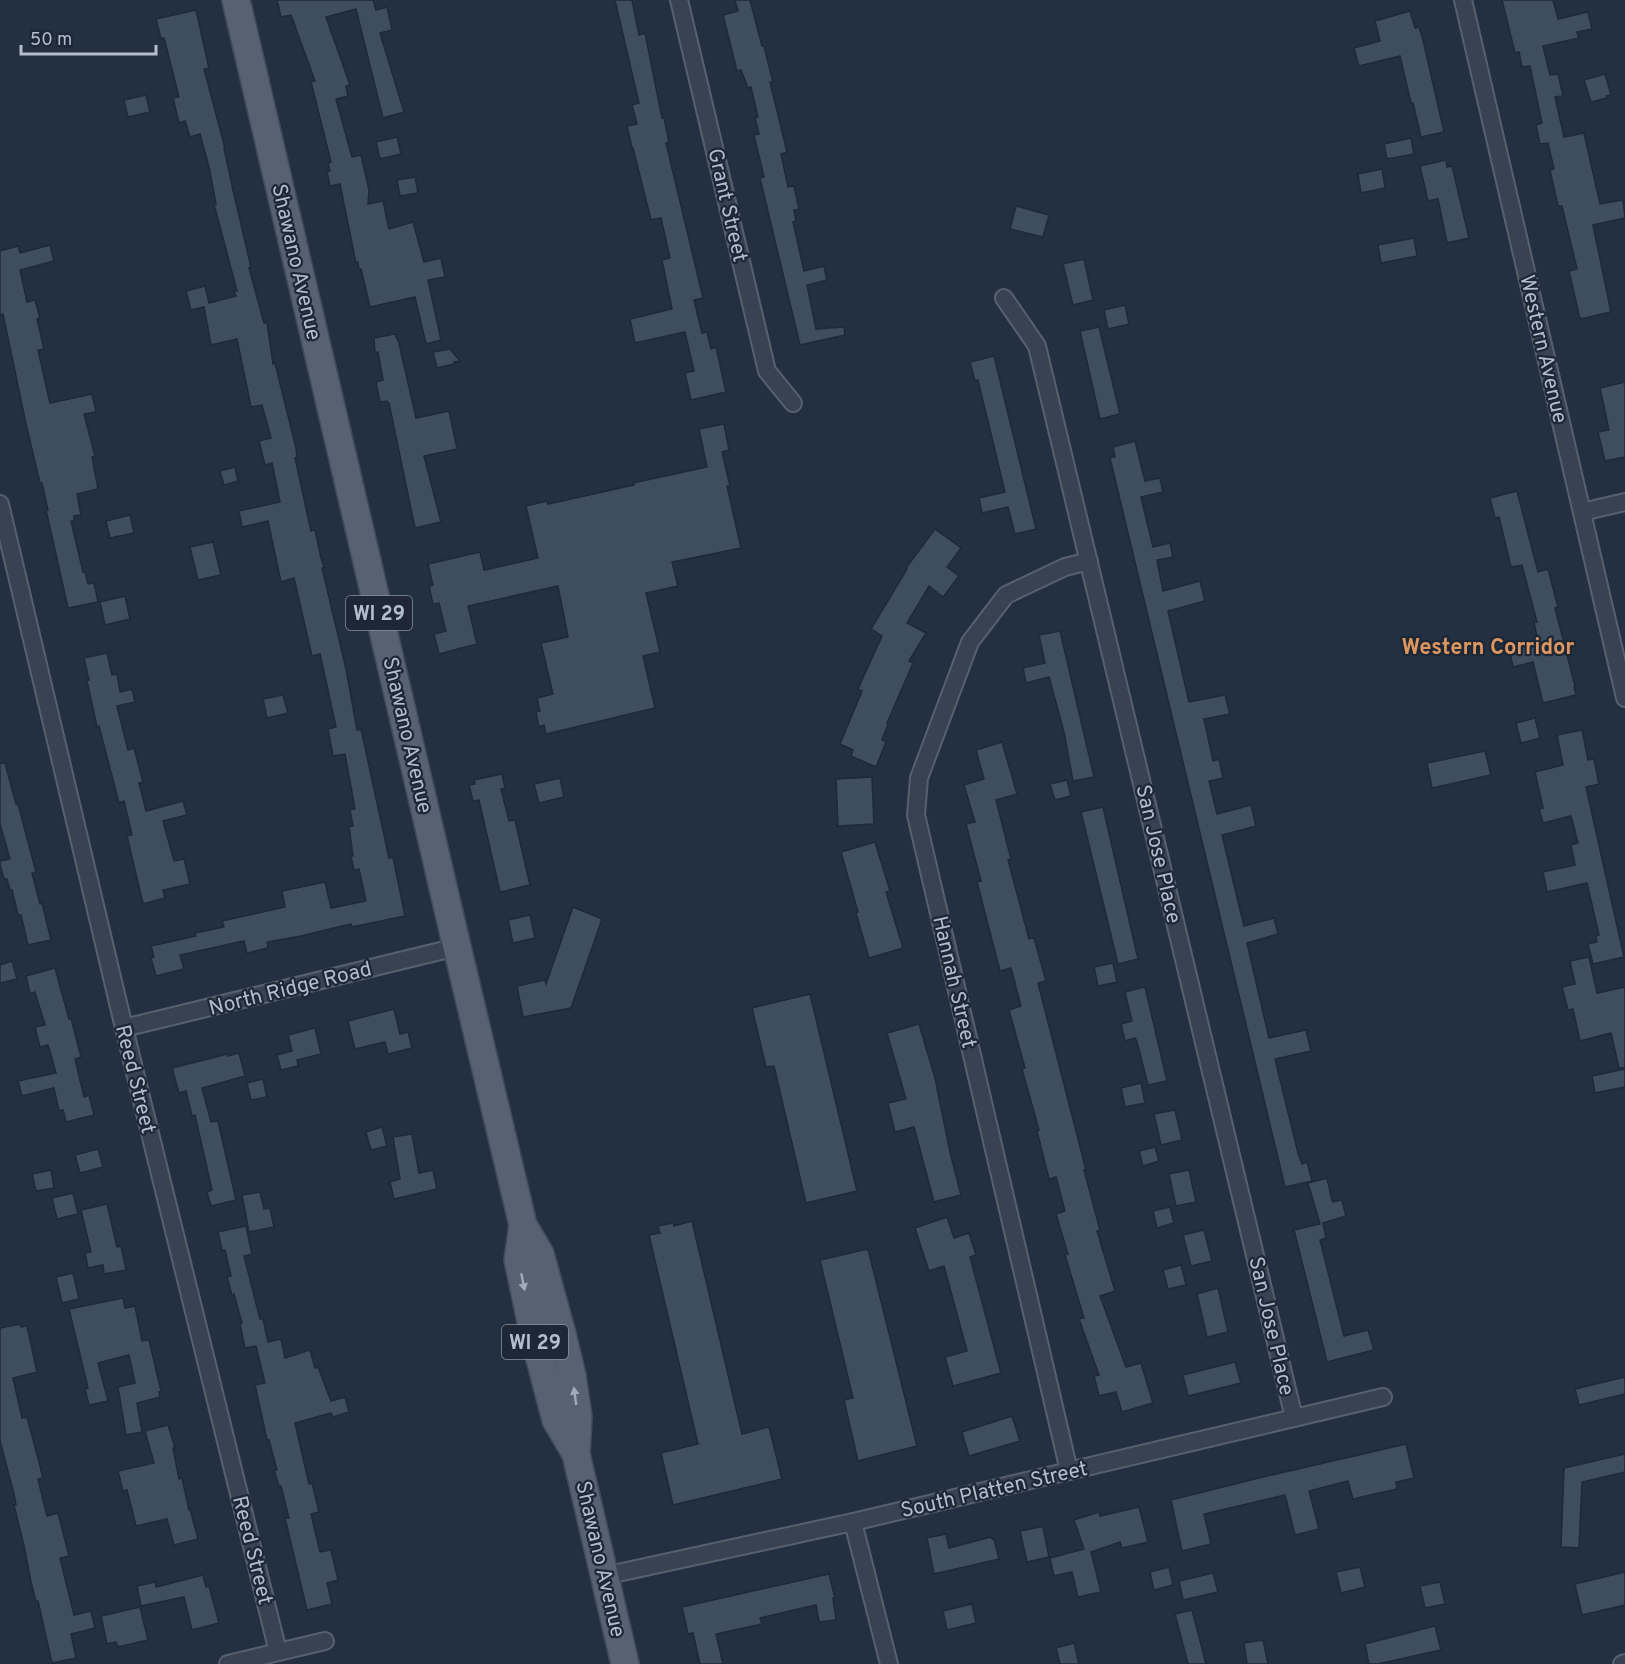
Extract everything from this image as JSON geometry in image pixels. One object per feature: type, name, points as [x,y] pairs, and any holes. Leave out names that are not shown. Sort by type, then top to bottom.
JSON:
[{"type":"main road","name":"Shawano Avenue","points":[[236,0],[524,1225],[540,1254],[570,1365],[578,1417],[576,1454],[625,1664]]},
{"type":"street","name":"Grant Street","points":[[679,0],[767,371],[793,403]]},
{"type":"street","name":"Western Avenue","points":[[1463,0],[1625,698]]},
{"type":"street","name":"San Jose Place","points":[[1004,298],[1037,346],[1294,1418]]},
{"type":"street","points":[[1582,512],[1625,502]]},
{"type":"street","name":"Reed Street","points":[[0,504],[124,1028],[278,1652]]},
{"type":"street","name":"Hannah Street","points":[[1069,1471],[916,815],[919,778],[970,642],[1006,595],[1065,567],[1089,561]]},
{"type":"street","name":"North Ridge Road","points":[[124,1028],[457,947]]},
{"type":"street","name":"South Platten Street","points":[[604,1576],[853,1522],[1383,1397]]},
{"type":"street","points":[[853,1522],[889,1664]]},
{"type":"street","points":[[228,1664],[325,1641]]},
{"type":"building","points":[[277,0],[373,0],[376,10],[387,7],[392,30],[380,33],[404,112],[383,118],[356,9],[326,17],[350,85],[346,86],[348,96],[336,99],[352,157],[361,155],[369,190],[368,204],[383,201],[389,229],[413,222],[424,262],[441,258],[445,277],[428,280],[441,340],[426,344],[415,297],[370,307],[361,269],[359,269],[358,262],[356,263],[340,184],[330,186],[327,172],[330,171],[328,163],[331,162],[311,82],[315,81],[291,15],[281,17]]},
{"type":"building","points":[[615,0],[632,0],[639,35],[645,33],[669,142],[666,143],[703,298],[694,300],[702,333],[707,332],[711,349],[716,347],[726,392],[691,400],[685,373],[694,371],[685,332],[635,343],[630,319],[672,309],[662,260],[670,258],[661,218],[651,220],[627,126],[637,124],[632,105],[639,103]]},
{"type":"building","points":[[735,0],[750,0],[762,46],[764,46],[787,152],[781,154],[788,187],[794,186],[799,209],[794,210],[796,221],[793,222],[804,271],[824,266],[827,280],[807,285],[816,329],[844,327],[845,335],[800,345],[760,178],[764,177],[754,135],[759,134],[755,118],[758,117],[751,87],[748,88],[741,70],[737,71],[723,15],[738,11]]},
{"type":"building","points":[[1502,0],[1553,0],[1558,19],[1588,12],[1592,29],[1577,32],[1579,38],[1543,46],[1550,75],[1558,74],[1563,96],[1555,97],[1564,137],[1584,133],[1600,204],[1623,200],[1625,218],[1593,225],[1611,312],[1580,319],[1569,271],[1577,269],[1562,206],[1558,206],[1550,170],[1554,169],[1548,143],[1540,144],[1536,125],[1542,123],[1530,66],[1522,67],[1519,52],[1515,53]]},
{"type":"building","points":[[196,10],[209,68],[204,69],[225,148],[251,267],[249,268],[264,323],[267,323],[273,364],[275,363],[296,448],[297,457],[295,458],[311,531],[315,530],[324,567],[322,568],[346,669],[357,730],[361,729],[389,858],[393,857],[405,916],[352,927],[351,924],[267,942],[268,948],[247,953],[244,941],[180,955],[184,969],[156,976],[151,958],[154,957],[151,946],[224,927],[222,921],[285,907],[282,891],[325,882],[331,908],[366,901],[359,869],[354,870],[351,856],[353,856],[349,827],[353,826],[350,810],[355,809],[345,754],[333,756],[328,729],[336,727],[320,654],[312,656],[294,578],[281,582],[268,521],[242,527],[239,511],[280,502],[272,463],[265,465],[259,441],[271,438],[262,405],[251,407],[237,339],[211,345],[204,307],[191,310],[186,291],[205,286],[209,303],[236,296],[234,291],[237,291],[214,204],[216,204],[209,167],[200,134],[190,137],[185,121],[179,123],[173,98],[179,97],[164,38],[161,39],[156,19]]},
{"type":"building","points":[[1410,11],[1415,28],[1419,27],[1423,40],[1444,132],[1421,137],[1400,56],[1359,66],[1354,48],[1380,41],[1375,21]]},
{"type":"building","points":[[1605,74],[1611,95],[1591,102],[1584,80]]},
{"type":"building","points":[[146,95],[150,112],[128,117],[124,100]]},
{"type":"building","points":[[397,137],[401,154],[380,159],[376,142]]},
{"type":"building","points":[[1411,138],[1414,154],[1387,159],[1384,144]]},
{"type":"building","points":[[1446,160],[1447,167],[1452,166],[1469,238],[1447,243],[1438,199],[1428,201],[1420,166]]},
{"type":"building","points":[[1382,169],[1385,188],[1361,193],[1358,174]]},
{"type":"building","points":[[415,177],[418,193],[400,196],[397,180]]},
{"type":"building","points":[[1016,206],[1049,215],[1043,237],[1010,229]]},
{"type":"building","points":[[1414,238],[1417,256],[1381,263],[1378,245]]},
{"type":"building","points":[[50,245],[54,261],[20,270],[27,302],[35,300],[40,318],[37,319],[44,349],[38,350],[50,403],[92,394],[96,412],[84,414],[95,456],[92,457],[98,489],[77,494],[81,515],[74,516],[74,521],[71,521],[83,572],[85,572],[88,584],[94,583],[98,602],[68,608],[3,314],[0,315],[0,251],[18,246],[20,253]]},
{"type":"building","points":[[1084,259],[1093,300],[1073,305],[1063,264]]},
{"type":"building","points":[[1125,305],[1129,324],[1108,329],[1104,310]]},
{"type":"building","points":[[1099,327],[1120,414],[1100,419],[1080,331]]},
{"type":"building","points":[[395,334],[416,418],[449,411],[457,449],[424,456],[441,522],[415,528],[389,403],[380,402],[376,382],[383,380],[378,352],[375,353],[374,338]]},
{"type":"building","points":[[450,349],[460,361],[437,368],[433,352]]},
{"type":"building","points":[[994,356],[1036,529],[1015,534],[1008,507],[982,513],[979,498],[1005,492],[978,380],[975,381],[970,362]]},
{"type":"building","points":[[1625,382],[1625,457],[1605,461],[1598,432],[1609,430],[1600,388]]},
{"type":"building","points":[[724,424],[729,450],[722,452],[741,548],[672,562],[678,586],[646,593],[660,652],[643,656],[655,708],[546,734],[544,725],[539,727],[536,712],[540,711],[537,698],[553,694],[541,643],[568,637],[558,586],[468,606],[477,644],[439,654],[434,634],[446,631],[439,603],[433,604],[429,586],[433,585],[428,564],[480,552],[484,570],[538,558],[526,506],[547,501],[548,504],[707,467],[699,429]]},
{"type":"building","points":[[1135,441],[1145,481],[1160,478],[1163,492],[1141,497],[1153,547],[1170,543],[1173,557],[1157,560],[1163,591],[1200,581],[1205,601],[1168,611],[1189,702],[1225,695],[1230,714],[1204,719],[1213,761],[1219,759],[1223,778],[1209,781],[1217,814],[1251,805],[1256,826],[1222,835],[1244,926],[1274,918],[1278,934],[1247,943],[1269,1038],[1306,1030],[1311,1051],[1275,1059],[1298,1153],[1302,1164],[1307,1162],[1312,1181],[1285,1187],[1110,458],[1115,457],[1113,447]]},
{"type":"building","points":[[235,467],[238,481],[224,485],[220,471]]},
{"type":"building","points":[[1517,491],[1538,572],[1548,569],[1558,607],[1555,608],[1575,686],[1576,695],[1543,703],[1533,662],[1513,667],[1509,649],[1538,641],[1534,622],[1537,622],[1522,565],[1511,567],[1499,517],[1495,518],[1490,498]]},
{"type":"building","points":[[130,515],[134,533],[110,538],[106,521]]},
{"type":"building","points":[[935,529],[961,548],[947,567],[959,576],[943,597],[929,586],[907,623],[926,633],[909,661],[913,663],[887,723],[882,740],[886,742],[876,767],[851,756],[853,750],[840,744],[862,691],[858,689],[882,636],[871,629],[906,568]]},
{"type":"building","points":[[213,542],[221,575],[198,580],[190,547]]},
{"type":"building","points":[[125,596],[130,619],[105,625],[100,602]]},
{"type":"building","points":[[1060,631],[1094,777],[1073,781],[1064,732],[1049,677],[1026,683],[1023,668],[1045,663],[1039,635]]},
{"type":"building","points":[[107,653],[112,675],[117,674],[120,692],[132,689],[135,702],[117,706],[128,750],[134,748],[143,782],[139,783],[146,811],[183,801],[187,815],[163,821],[174,861],[184,859],[190,884],[163,890],[165,898],[143,904],[127,836],[132,835],[124,801],[119,803],[99,726],[97,727],[87,681],[89,680],[84,658]]},
{"type":"building","points":[[283,695],[288,713],[267,718],[263,699]]},
{"type":"building","points":[[1535,718],[1540,738],[1521,743],[1516,723]]},
{"type":"building","points":[[1582,730],[1588,760],[1594,759],[1599,784],[1586,787],[1624,957],[1593,964],[1588,944],[1597,942],[1596,936],[1599,935],[1587,883],[1547,892],[1543,872],[1575,865],[1571,845],[1578,843],[1571,816],[1543,823],[1539,809],[1543,808],[1535,772],[1563,765],[1557,735]]},
{"type":"building","points":[[1002,742],[1017,794],[996,800],[1011,859],[1008,860],[1029,939],[1034,938],[1046,981],[1038,983],[1086,1170],[1084,1170],[1100,1230],[1097,1231],[1115,1291],[1100,1296],[1126,1367],[1141,1363],[1153,1403],[1122,1412],[1116,1392],[1099,1396],[1094,1376],[1099,1375],[1079,1319],[1084,1318],[1065,1255],[1068,1254],[1056,1214],[1065,1211],[1056,1177],[1049,1179],[1037,1131],[1039,1130],[1022,1069],[1025,1068],[1009,1010],[1021,1006],[1011,968],[1000,971],[977,882],[981,881],[966,824],[975,822],[964,785],[984,779],[976,750]]},
{"type":"building","points":[[1485,751],[1491,775],[1432,788],[1427,763]]},
{"type":"building","points":[[0,763],[5,763],[16,804],[18,804],[36,872],[32,873],[51,940],[28,945],[12,890],[10,890],[7,879],[4,879],[0,861],[10,859],[0,824]]},
{"type":"building","points":[[502,774],[505,788],[501,789],[509,821],[515,820],[530,885],[500,892],[479,800],[473,801],[469,785],[475,784],[474,780]]},
{"type":"building","points":[[872,777],[874,824],[838,826],[836,779]]},
{"type":"building","points":[[560,778],[564,797],[539,803],[534,784]]},
{"type":"building","points":[[1067,780],[1071,796],[1055,800],[1050,784]]},
{"type":"building","points":[[1103,807],[1138,959],[1118,964],[1081,812]]},
{"type":"building","points":[[875,842],[890,891],[886,892],[903,948],[869,958],[841,852]]},
{"type":"building","points":[[573,907],[602,919],[571,1008],[523,1017],[517,986],[545,980],[546,984]]},
{"type":"building","points":[[530,915],[535,938],[513,943],[508,920]]},
{"type":"building","points":[[1589,957],[1597,993],[1625,987],[1625,1068],[1619,1068],[1611,1033],[1580,1041],[1573,1009],[1568,1010],[1562,987],[1575,984],[1570,961]]},
{"type":"building","points":[[12,961],[17,979],[0,983],[0,965]]},
{"type":"building","points":[[1113,963],[1117,982],[1098,986],[1094,967]]},
{"type":"building","points":[[55,968],[81,1057],[75,1059],[84,1097],[89,1095],[94,1115],[66,1122],[63,1110],[59,1111],[54,1088],[22,1096],[18,1081],[56,1073],[48,1045],[40,1047],[35,1027],[45,1025],[35,992],[30,994],[26,976]]},
{"type":"building","points":[[1145,987],[1167,1081],[1148,1085],[1137,1042],[1135,1038],[1125,1041],[1121,1024],[1132,1021],[1125,992]]},
{"type":"building","points":[[810,994],[857,1191],[806,1203],[774,1066],[766,1067],[752,1008]]},
{"type":"building","points":[[394,1009],[400,1034],[408,1032],[412,1048],[388,1054],[385,1042],[355,1049],[348,1021]]},
{"type":"building","points":[[919,1024],[935,1078],[961,1195],[934,1202],[914,1127],[895,1132],[888,1103],[906,1099],[887,1033]]},
{"type":"building","points":[[315,1028],[321,1054],[297,1060],[298,1066],[281,1070],[277,1055],[292,1051],[288,1035]]},
{"type":"building","points":[[239,1053],[245,1076],[202,1088],[211,1122],[218,1121],[236,1200],[211,1206],[207,1192],[212,1190],[195,1115],[192,1116],[186,1091],[179,1093],[172,1068]]},
{"type":"building","points":[[1625,1069],[1625,1087],[1595,1093],[1592,1076]]},
{"type":"building","points":[[263,1079],[267,1097],[251,1100],[247,1083]]},
{"type":"building","points":[[1141,1083],[1145,1103],[1125,1107],[1121,1088]]},
{"type":"building","points":[[1175,1110],[1182,1140],[1161,1145],[1154,1114]]},
{"type":"building","points":[[382,1127],[387,1146],[371,1150],[366,1132]]},
{"type":"building","points":[[412,1134],[419,1173],[433,1170],[437,1189],[394,1199],[390,1182],[400,1179],[393,1137]]},
{"type":"building","points":[[1155,1147],[1159,1161],[1143,1166],[1139,1151]]},
{"type":"building","points":[[98,1149],[103,1167],[80,1173],[75,1155]]},
{"type":"building","points":[[51,1170],[54,1188],[36,1191],[32,1174]]},
{"type":"building","points":[[1189,1170],[1196,1202],[1176,1206],[1169,1174]]},
{"type":"building","points":[[1327,1178],[1333,1202],[1342,1200],[1346,1216],[1323,1223],[1326,1238],[1320,1240],[1344,1336],[1368,1330],[1374,1350],[1327,1362],[1294,1230],[1320,1224],[1308,1183]]},
{"type":"building","points":[[260,1192],[264,1209],[270,1208],[274,1227],[249,1232],[242,1195]]},
{"type":"building","points":[[73,1193],[78,1214],[57,1219],[52,1198]]},
{"type":"building","points":[[107,1204],[117,1247],[121,1246],[126,1270],[104,1274],[103,1265],[88,1268],[85,1253],[91,1252],[81,1210]]},
{"type":"building","points":[[1170,1207],[1174,1223],[1157,1228],[1153,1211]]},
{"type":"building","points":[[947,1217],[954,1238],[969,1233],[976,1255],[970,1257],[1001,1373],[953,1386],[945,1357],[967,1351],[944,1266],[929,1271],[915,1228]]},
{"type":"building","points":[[692,1221],[742,1434],[769,1427],[782,1479],[673,1505],[661,1453],[698,1444],[649,1235],[660,1233],[658,1226],[673,1223],[674,1226]]},
{"type":"building","points":[[246,1226],[252,1254],[244,1256],[268,1342],[281,1339],[285,1358],[310,1350],[315,1368],[318,1367],[331,1401],[345,1397],[349,1412],[333,1417],[331,1413],[295,1423],[309,1484],[312,1483],[319,1512],[311,1514],[320,1552],[331,1550],[338,1580],[327,1583],[332,1604],[307,1610],[285,1518],[289,1518],[281,1486],[279,1486],[274,1470],[277,1470],[269,1440],[267,1440],[255,1385],[265,1383],[256,1346],[245,1348],[240,1324],[242,1323],[227,1277],[231,1276],[218,1232]]},
{"type":"building","points":[[1204,1230],[1212,1261],[1191,1266],[1183,1235]]},
{"type":"building","points":[[868,1249],[917,1446],[858,1461],[844,1400],[853,1398],[820,1260]]},
{"type":"building","points":[[1181,1265],[1186,1285],[1168,1289],[1163,1270]]},
{"type":"building","points":[[73,1273],[79,1299],[62,1303],[56,1277]]},
{"type":"building","points":[[1218,1288],[1228,1332],[1207,1337],[1197,1294]]},
{"type":"building","points":[[123,1298],[125,1308],[135,1306],[142,1341],[149,1340],[161,1391],[159,1392],[160,1397],[137,1403],[142,1432],[126,1435],[118,1387],[135,1383],[129,1355],[98,1363],[108,1401],[89,1405],[85,1389],[88,1388],[69,1309]]},
{"type":"building","points":[[20,1324],[21,1327],[27,1326],[37,1372],[13,1378],[22,1418],[27,1417],[39,1462],[43,1478],[38,1479],[47,1516],[58,1513],[69,1556],[60,1558],[74,1615],[91,1611],[95,1628],[71,1634],[76,1658],[52,1663],[38,1601],[36,1602],[31,1582],[14,1505],[16,1505],[14,1494],[0,1441],[0,1328]]},
{"type":"building","points":[[1235,1362],[1241,1383],[1188,1396],[1183,1375]]},
{"type":"building","points":[[1625,1377],[1625,1394],[1579,1405],[1575,1389]]},
{"type":"building","points":[[1012,1416],[1020,1441],[969,1456],[962,1432]]},
{"type":"building","points":[[168,1425],[175,1448],[173,1448],[179,1479],[182,1478],[198,1539],[174,1545],[167,1519],[136,1526],[127,1490],[123,1491],[118,1471],[154,1463],[145,1431]]},
{"type":"building","points":[[1406,1444],[1414,1478],[1396,1482],[1397,1489],[1353,1499],[1348,1481],[1309,1491],[1319,1529],[1295,1535],[1285,1495],[1204,1514],[1211,1544],[1182,1551],[1171,1500]]},
{"type":"building","points":[[1625,1454],[1625,1472],[1582,1482],[1579,1548],[1561,1547],[1564,1468]]},
{"type":"building","points":[[1139,1507],[1148,1542],[1122,1548],[1120,1542],[1091,1552],[1101,1592],[1078,1597],[1072,1572],[1054,1576],[1050,1558],[1084,1549],[1074,1520],[1099,1512],[1100,1516]]},
{"type":"building","points":[[1043,1527],[1049,1557],[1027,1562],[1020,1531]]},
{"type":"building","points":[[946,1534],[949,1548],[991,1537],[994,1539],[999,1559],[934,1574],[927,1538]]},
{"type":"building","points":[[1169,1567],[1173,1585],[1154,1590],[1150,1572]]},
{"type":"building","points":[[1360,1567],[1365,1587],[1341,1593],[1336,1572]]},
{"type":"building","points":[[1625,1572],[1625,1605],[1582,1615],[1575,1584]]},
{"type":"building","points":[[1213,1573],[1218,1592],[1183,1600],[1179,1581]]},
{"type":"building","points":[[829,1574],[835,1598],[833,1598],[836,1620],[819,1622],[816,1605],[760,1618],[762,1624],[716,1634],[723,1664],[700,1664],[693,1633],[688,1634],[682,1607]]},
{"type":"building","points":[[203,1575],[206,1587],[209,1586],[219,1623],[192,1630],[184,1597],[141,1606],[137,1586],[155,1582],[156,1587]]},
{"type":"building","points":[[1440,1582],[1445,1604],[1425,1608],[1420,1586]]},
{"type":"building","points":[[972,1604],[976,1623],[947,1630],[943,1611]]},
{"type":"building","points":[[140,1607],[148,1640],[118,1647],[116,1642],[107,1644],[101,1616]]},
{"type":"building","points":[[1192,1610],[1206,1664],[1188,1664],[1175,1614]]},
{"type":"building","points":[[1435,1626],[1441,1650],[1369,1664],[1365,1644]]},
{"type":"building","points":[[1263,1640],[1268,1664],[1247,1664],[1244,1643]]},
{"type":"building","points":[[1074,1643],[1079,1664],[1060,1664],[1056,1648]]},
{"type":"district","name":"Western Corridor","points":[[1488,646]]}]
